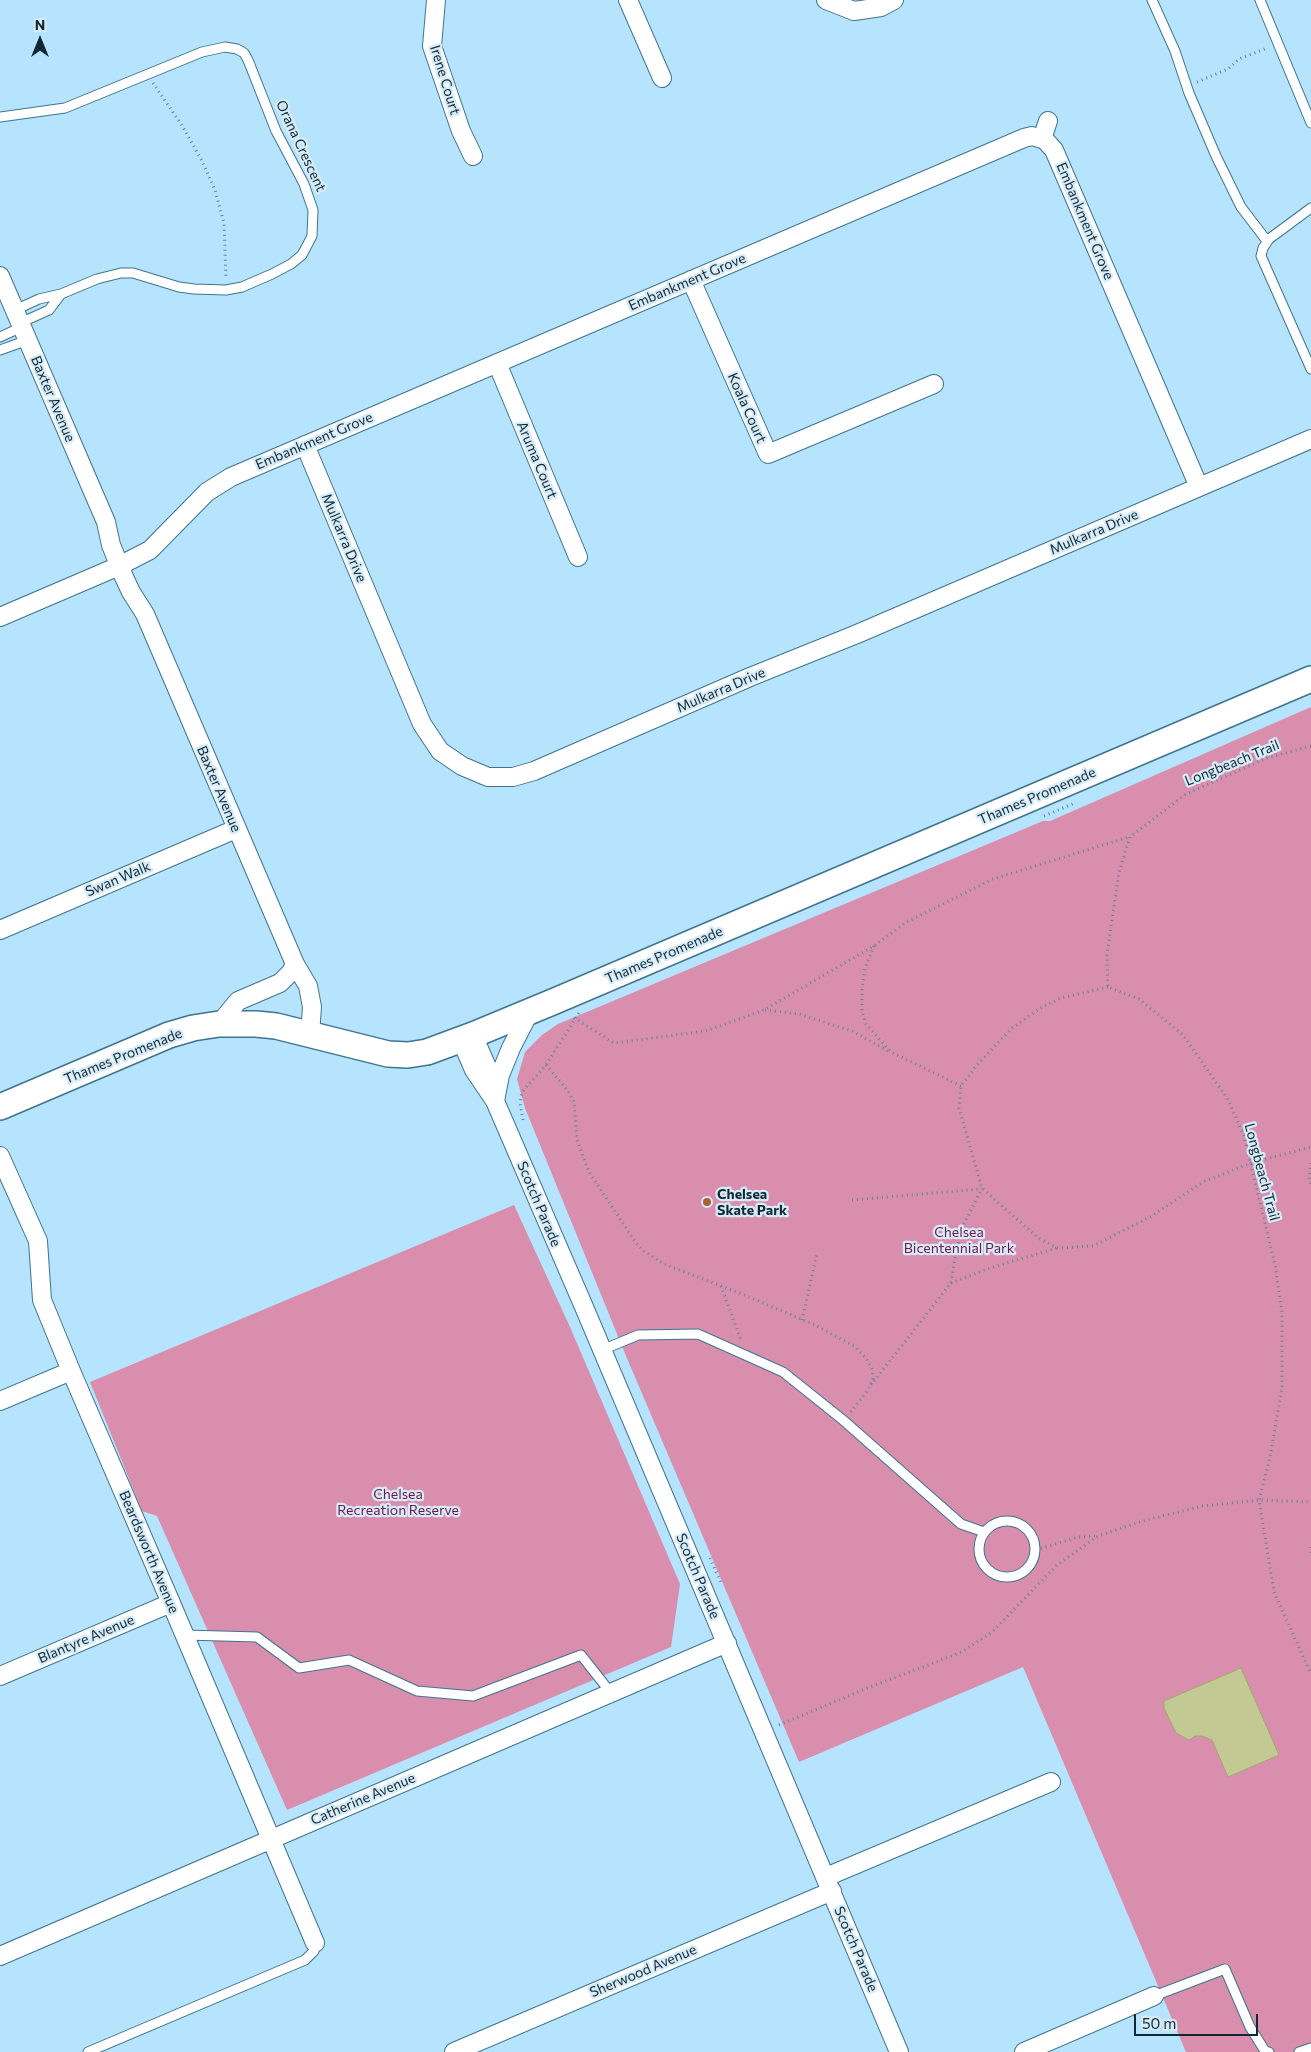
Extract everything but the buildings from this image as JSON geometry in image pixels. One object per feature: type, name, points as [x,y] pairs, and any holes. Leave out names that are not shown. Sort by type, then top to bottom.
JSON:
[{"type":"main road","name":"Thames Promenade","points":[[0,1107],[169,1035],[193,1028],[219,1024],[264,1024],[304,1032],[376,1052],[396,1054],[427,1052],[467,1038],[1311,679]]},
{"type":"street","name":"Irene Court","points":[[436,0],[432,46],[461,131],[473,156]]},
{"type":"street","points":[[628,0],[662,78]]},
{"type":"street","points":[[826,0],[854,11],[881,7],[894,0]]},
{"type":"street","points":[[1042,138],[1048,121]]},
{"type":"street","name":"Embankment Grove","points":[[0,617],[124,564],[150,550],[207,492],[230,477],[1032,136],[1042,138],[1054,150],[1199,487]]},
{"type":"street","name":"Baxter Avenue","points":[[0,276],[106,522],[111,545],[124,564],[131,592],[146,614],[236,829],[295,964],[306,981],[311,995],[312,1012],[304,1032]]},
{"type":"street","name":"Koala Court","points":[[691,280],[768,454],[934,384]]},
{"type":"street","name":"Aruma Court","points":[[497,363],[578,557]]},
{"type":"street","name":"Mulkarra Drive","points":[[305,445],[422,724],[440,751],[462,766],[488,777],[513,777],[534,772],[750,677],[857,634],[1311,440]]},
{"type":"street","name":"Swan Walk","points":[[0,930],[236,829]]},
{"type":"street","points":[[219,1024],[236,1003],[280,983],[291,972],[295,964]]},
{"type":"street","points":[[495,1101],[500,1075],[516,1035],[530,1011]]},
{"type":"street","name":"Scotch Parade","points":[[467,1038],[486,1067],[495,1101],[727,1643],[899,2052]]},
{"type":"street","name":"Beardsworth Avenue","points":[[0,1156],[38,1241],[42,1300],[315,1943]]},
{"type":"street","points":[[0,1401],[71,1371]]},
{"type":"street","name":"Blantyre Avenue","points":[[0,1676],[171,1603]]},
{"type":"street","name":"Catherine Avenue","points":[[0,1956],[727,1643]]},
{"type":"street","name":"Sherwood Avenue","points":[[454,2052],[1051,1782]]},
{"type":"street","points":[[1024,2052],[1154,1996]]},
{"type":"lane","points":[[1152,0],[1175,51],[1187,87],[1216,156],[1238,202],[1267,241]]},
{"type":"lane","points":[[1260,0],[1311,123]]},
{"type":"lane","name":"Orana Crescent","points":[[0,117],[65,108],[147,74],[212,50],[228,47],[241,51],[248,60],[276,131],[312,201],[313,232],[309,246],[291,264],[266,277],[242,287],[226,290],[187,289],[126,273],[98,279],[62,294],[39,299],[21,325]]},
{"type":"lane","points":[[1311,208],[1267,241],[1262,252],[1262,261],[1311,369]]},
{"type":"lane","name":"Orana Crescent","points":[[21,325],[49,310],[62,294]]},
{"type":"lane","points":[[0,337],[21,325]]},
{"type":"lane","points":[[0,350],[21,325]]},
{"type":"lane","points":[[602,1350],[638,1335],[698,1334],[783,1372],[843,1420],[961,1524],[984,1532]]},
{"type":"lane","points":[[998,1522],[1016,1522],[1025,1526],[1035,1541],[1036,1550],[1034,1560],[1029,1568],[1022,1574],[1013,1577],[1003,1577],[994,1574],[986,1568],[981,1560],[979,1551],[980,1541],[984,1532],[998,1522]]},
{"type":"lane","points":[[185,1635],[257,1638],[299,1668],[348,1660],[417,1691],[473,1696],[581,1655],[611,1693]]},
{"type":"lane","points":[[88,2052],[305,1960],[314,1951],[315,1943]]},
{"type":"lane","points":[[1154,1996],[1225,1969],[1250,2027],[1265,2051],[1269,2052]]},
{"type":"lane","points":[[1299,2052],[1311,2048]]},
{"type":"path","points":[[1187,87],[1228,69],[1239,59],[1278,43]]},
{"type":"path","points":[[147,74],[202,161],[217,196],[225,231],[226,290]]},
{"type":"path","name":"Longbeach Trail","points":[[1130,837],[1186,794],[1267,758],[1311,746]]},
{"type":"path","points":[[1037,817],[1050,815],[1070,806],[1081,798]]},
{"type":"path","points":[[574,1018],[614,1043],[706,1031],[764,1010],[874,946],[905,924],[992,879],[1130,837]]},
{"type":"path","points":[[1058,1248],[1038,1238],[982,1188],[959,1108],[961,1086],[977,1065],[1012,1028],[1042,1007],[1062,998],[1108,987],[1107,955],[1120,872],[1130,837]]},
{"type":"path","points":[[874,946],[865,968],[862,1010],[866,1024],[891,1052]]},
{"type":"path","name":"Longbeach Trail","points":[[1108,987],[1139,999],[1183,1035],[1227,1098],[1244,1136],[1274,1265],[1282,1312],[1282,1388],[1270,1457],[1259,1500],[1274,1592],[1311,1674]]},
{"type":"path","points":[[764,1010],[799,1014],[852,1031],[961,1086]]},
{"type":"path","points":[[523,1121],[520,1104],[522,1092],[546,1066],[574,1018],[582,1011]]},
{"type":"path","points":[[546,1066],[568,1091],[574,1102],[577,1140],[589,1172],[636,1242],[664,1264],[760,1301],[831,1332],[849,1342],[866,1358],[872,1369],[873,1378],[868,1390]]},
{"type":"path","points":[[951,1283],[990,1268],[1058,1248],[1093,1246],[1150,1218],[1203,1182],[1250,1163],[1311,1148]]},
{"type":"path","points":[[1311,1163],[1309,1178],[1311,1184]]},
{"type":"path","points":[[852,1200],[982,1188]]},
{"type":"path","points":[[843,1420],[951,1283],[956,1250],[964,1224],[982,1188]]},
{"type":"path","points":[[802,1320],[817,1254]]},
{"type":"path","points":[[721,1286],[747,1356]]},
{"type":"path","points":[[1036,1550],[1078,1537],[1098,1536],[1146,1520],[1203,1506],[1259,1500],[1311,1502]]},
{"type":"path","points":[[763,1732],[865,1689],[962,1652],[992,1632],[1057,1565],[1098,1536]]},
{"type":"path","points":[[1311,1547],[1311,1556]]},
{"type":"green space","name":"Chelsea Bicentennial Park","points":[[1311,707],[1311,2052],[1186,2052],[1023,1667],[799,1762],[626,1356],[525,1108],[517,1079],[525,1052],[542,1035],[558,1024],[1043,821],[1050,821]]},
{"type":"green space","name":"Chelsea Recreation Reserve","points":[[514,1205],[570,1327],[680,1584],[671,1647],[287,1810],[157,1516],[142,1511],[90,1382]]},
{"type":"place","name":"Chelsea Skate Park","points":[[707,1202]]}]
